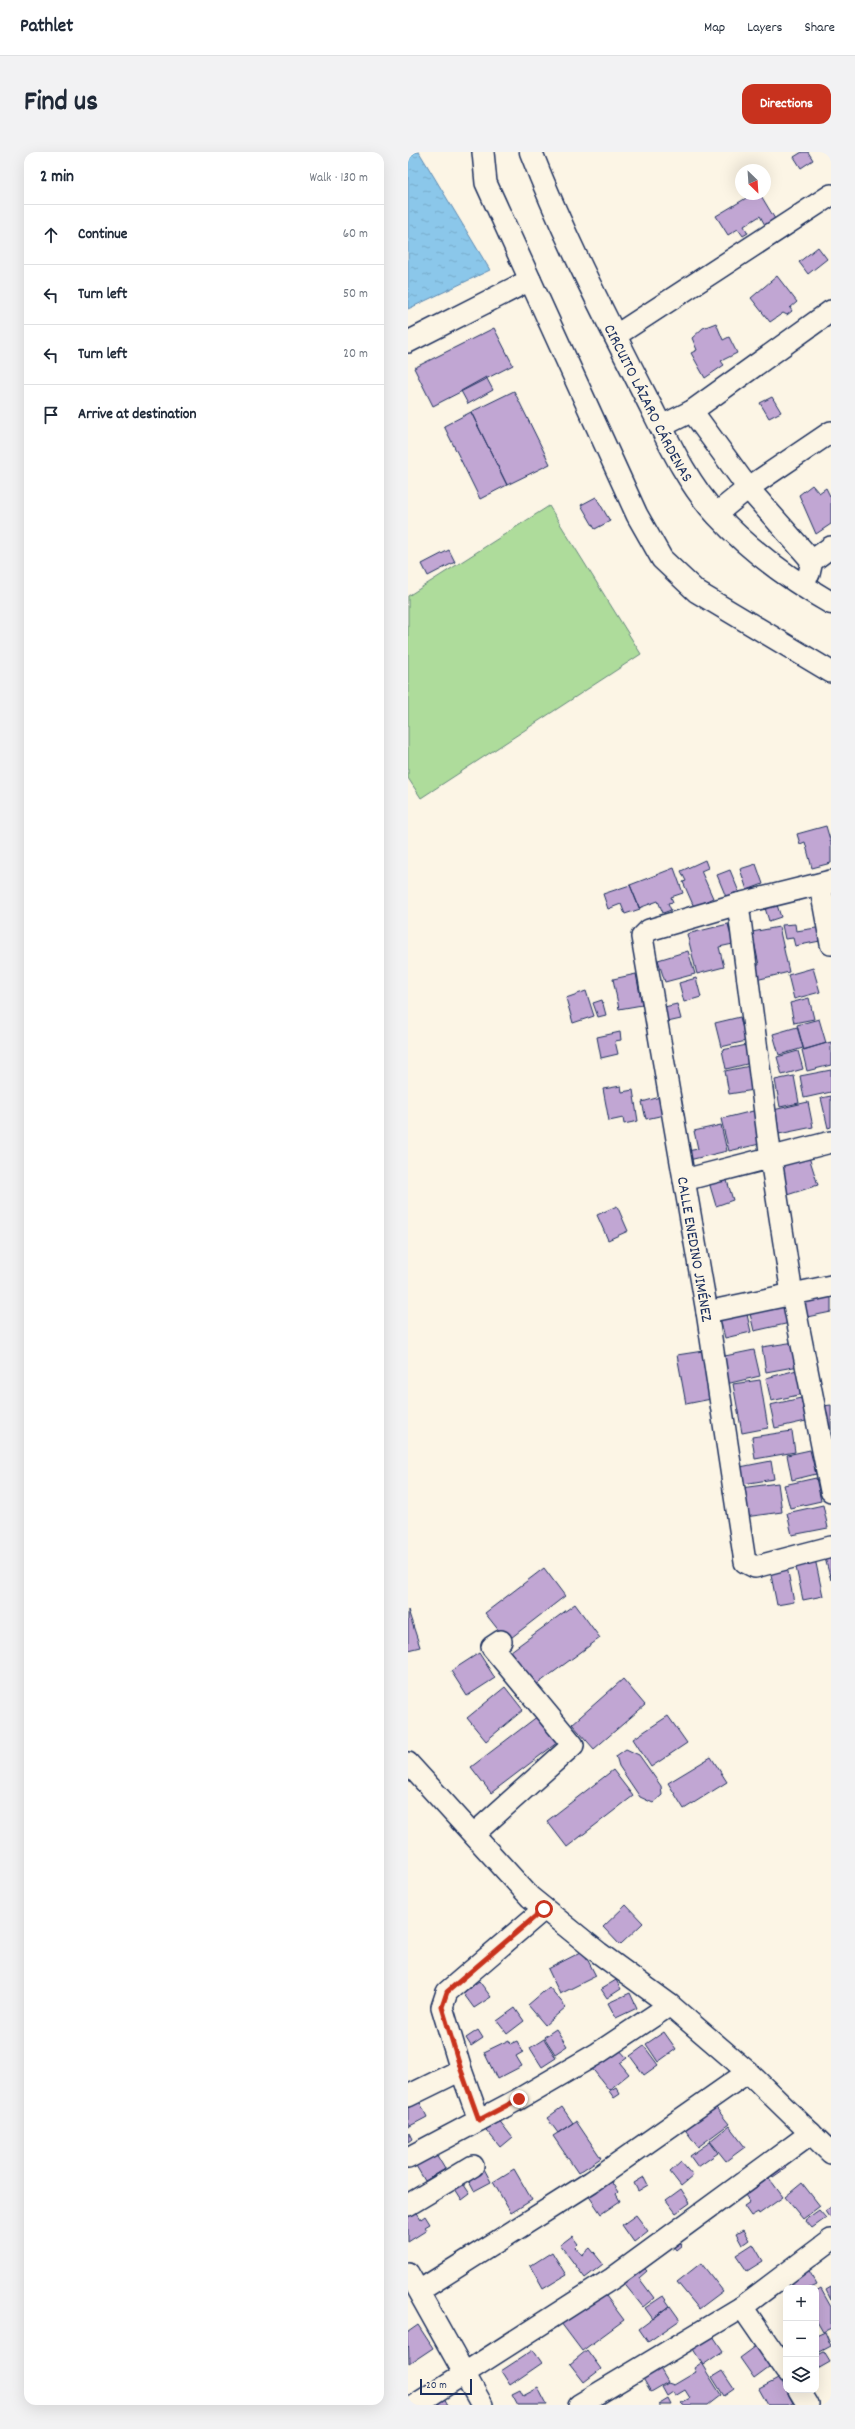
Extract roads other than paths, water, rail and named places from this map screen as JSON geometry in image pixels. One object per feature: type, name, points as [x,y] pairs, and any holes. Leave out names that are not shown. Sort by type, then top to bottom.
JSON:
[{"type":"street","points":[[483,152],[486,183],[637,515],[662,559],[697,592],[831,672]]},
{"type":"street","name":"CIRCUITO LÁZARO CÁRDENAS","points":[[532,152],[552,208],[615,336],[690,478],[716,514],[758,554],[805,589],[831,603]]},
{"type":"street","points":[[615,336],[831,195]]},
{"type":"street","points":[[408,342],[530,280]]},
{"type":"street","points":[[662,426],[692,411],[831,311]]},
{"type":"street","points":[[692,411],[748,488],[812,561]]},
{"type":"street","points":[[716,514],[748,488],[831,432]]},
{"type":"street","points":[[805,589],[812,561],[831,547]]},
{"type":"street","points":[[831,944],[826,883],[738,904],[771,1159],[792,1294],[831,1491]]},
{"type":"street","name":"CALLE ENEDINO JIMÉNEZ","points":[[738,904],[649,930],[642,937],[707,1312],[745,1562],[755,1567],[831,1547]]},
{"type":"street","points":[[684,1180],[771,1159],[831,1142]]},
{"type":"street","points":[[707,1312],[831,1286]]},
{"type":"street","points":[[474,1834],[573,1745],[492,1647],[501,1641]]},
{"type":"street","points":[[408,1763],[443,1804],[474,1834],[530,1897],[599,1953],[670,2005],[748,2072],[831,2153]]},
{"type":"street","points":[[479,2120],[461,2070],[442,2007],[447,1992],[544,1909]]},
{"type":"street","points":[[408,2158],[598,2053],[670,2005]]},
{"type":"street","points":[[408,2096],[461,2070]]},
{"type":"street","points":[[419,2291],[591,2182],[748,2072]]},
{"type":"street","points":[[415,2405],[613,2278],[811,2133]]},
{"type":"street","points":[[408,2205],[473,2166]]},
{"type":"street","points":[[579,2405],[606,2398],[742,2307],[831,2240]]},
{"type":"street","points":[[408,2273],[482,2405]]},
{"type":"street","points":[[742,2307],[783,2367]]},
{"type":"street","points":[[801,2393],[808,2405]]},
{"type":"water","points":[[408,152],[419,152],[490,270],[408,309]]}]
